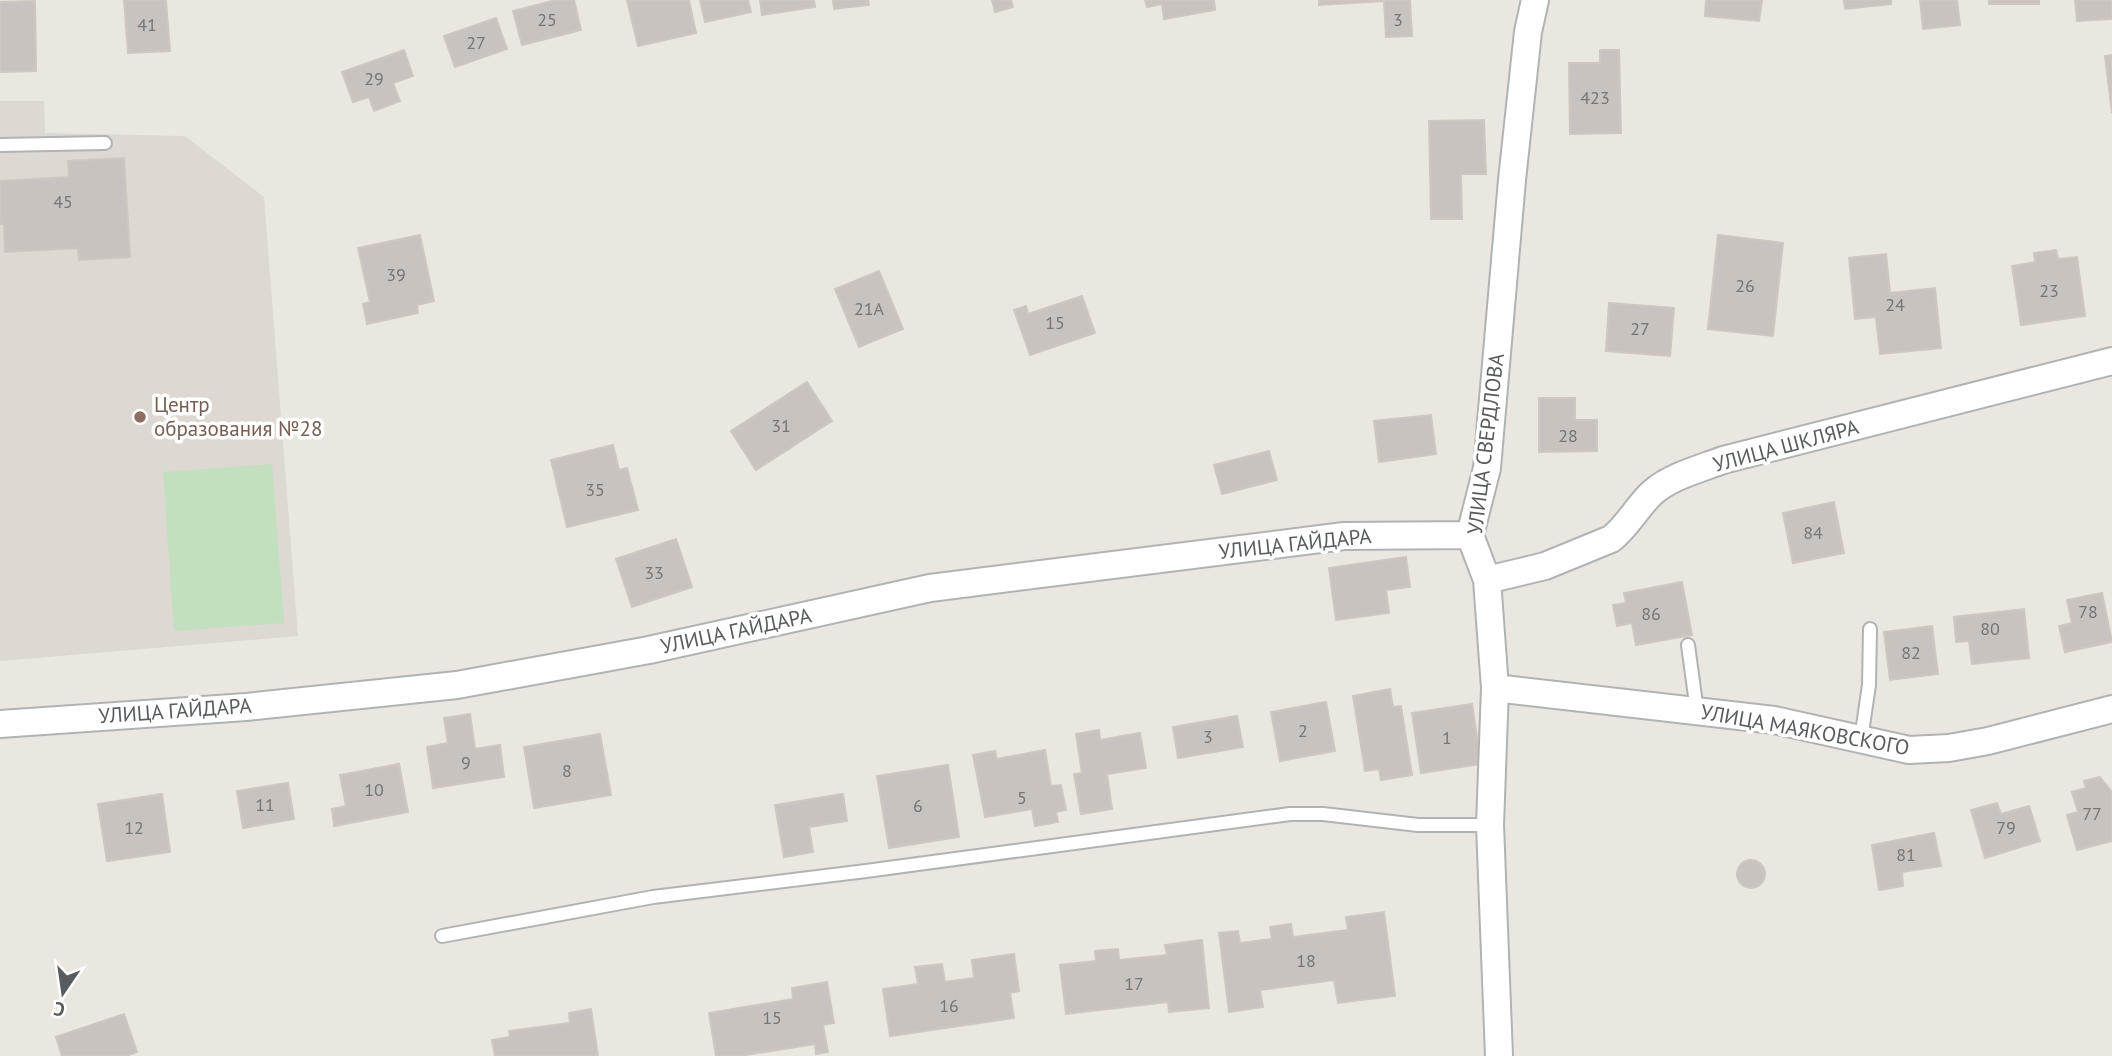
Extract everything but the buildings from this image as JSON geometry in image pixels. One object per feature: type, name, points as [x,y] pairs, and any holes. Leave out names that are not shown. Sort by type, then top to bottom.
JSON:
[{"type":"street","name":"УЛИЦА СВЕРДЛОВА","points":[[1499,1056],[1490,825],[1495,688],[1487,580],[1471,535],[1487,468],[1512,180],[1528,32],[1535,0]]},
{"type":"street","name":"УЛИЦА ШКЛЯРА","points":[[1487,580],[1545,566],[1611,539],[1664,484],[1723,460],[2112,361]]},
{"type":"street","name":"УЛИЦА ГАЙДАРА","points":[[0,724],[246,707],[457,685],[649,650],[930,588],[1344,536],[1471,535]]},
{"type":"street","name":"УЛИЦА МАЯКОВСКОГО","points":[[1495,688],[1774,720],[1909,750],[1949,748],[1988,741],[2112,709]]},
{"type":"lane","points":[[0,145],[105,143]]},
{"type":"lane","points":[[1861,738],[1869,685],[1870,629]]},
{"type":"lane","points":[[1688,645],[1697,711]]},
{"type":"lane","points":[[442,936],[653,897],[1290,814],[1323,814],[1418,825],[1490,825]]},
{"type":"shaded area","name":"Центр образования №28","points":[[0,101],[44,101],[45,133],[185,136],[264,197],[298,636],[0,661]]},
{"type":"green space","points":[[272,464],[284,623],[174,631],[163,472]]},
{"type":"place","name":"Центр образования №28","points":[[140,417]]}]
